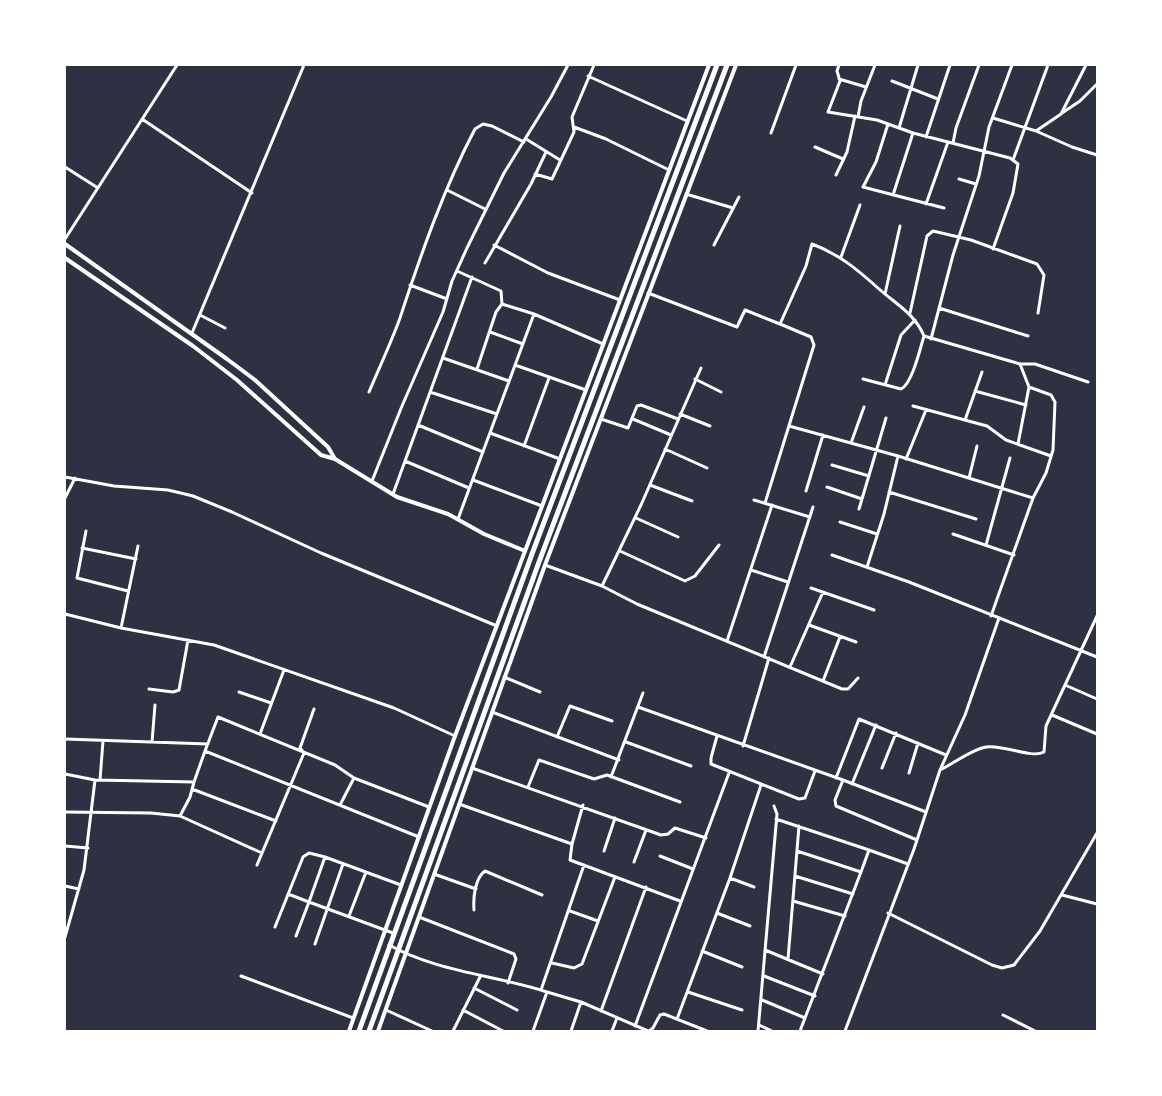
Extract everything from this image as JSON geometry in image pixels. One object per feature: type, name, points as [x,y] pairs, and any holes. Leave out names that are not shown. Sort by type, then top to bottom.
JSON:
[{"type":"highway","points":[[359,1031],[393,933],[585,410],[717,65]]},
{"type":"highway","points":[[369,1031],[538,562],[727,65]]},
{"type":"street","points":[[65,239],[178,65]]},
{"type":"street","points":[[192,333],[304,65]]},
{"type":"street","points":[[372,481],[457,271],[486,209],[568,65]]},
{"type":"street","points":[[535,174],[552,179],[574,132],[572,117],[594,65]]},
{"type":"street","points":[[349,1031],[455,736],[708,65]]},
{"type":"street","points":[[378,1031],[545,565],[736,65]]},
{"type":"street","points":[[770,133],[796,65]]},
{"type":"street","points":[[839,65],[836,94],[828,112],[888,124],[926,137],[983,150],[1013,160],[1018,164],[1017,177],[993,249]]},
{"type":"street","points":[[836,175],[875,65]]},
{"type":"street","points":[[899,128],[918,65]]},
{"type":"street","points":[[926,137],[950,65]]},
{"type":"street","points":[[953,144],[956,128],[979,65]]},
{"type":"street","points":[[931,339],[950,263],[976,184],[983,150],[1012,65]]},
{"type":"street","points":[[1013,160],[1048,65]]},
{"type":"street","points":[[1061,114],[1086,65]]},
{"type":"street","points":[[588,76],[687,121]]},
{"type":"street","points":[[839,79],[866,87]]},
{"type":"street","points":[[892,81],[938,99]]},
{"type":"street","points":[[1036,131],[1080,101],[1097,84]]},
{"type":"street","points":[[993,118],[1036,131],[1072,147],[1097,155]]},
{"type":"street","points":[[142,119],[252,193]]},
{"type":"street","points":[[369,392],[400,318],[410,285],[447,190],[477,126],[482,124],[492,126],[525,140],[560,160]]},
{"type":"street","points":[[888,124],[876,162],[863,187],[944,208]]},
{"type":"street","points":[[574,126],[606,139],[669,170]]},
{"type":"street","points":[[894,195],[913,133]]},
{"type":"street","points":[[926,204],[948,142]]},
{"type":"street","points":[[816,147],[843,159]]},
{"type":"street","points":[[485,263],[546,152]]},
{"type":"street","points":[[65,167],[98,188]]},
{"type":"street","points":[[959,179],[976,184]]},
{"type":"street","points":[[447,190],[486,209]]},
{"type":"street","points":[[686,194],[734,208]]},
{"type":"street","points":[[714,245],[739,198]]},
{"type":"street","points":[[841,257],[860,206]]},
{"type":"street","points":[[885,294],[900,226]]},
{"type":"street","points":[[910,314],[929,232],[940,232],[960,237],[1027,259],[1042,268],[1044,285],[1038,313]]},
{"type":"street","points":[[65,244],[227,358],[255,380],[328,447],[335,460]]},
{"type":"street","points":[[780,324],[806,266],[812,244],[841,257],[910,314],[924,336],[1020,364],[1035,364],[1088,382]]},
{"type":"street","points":[[494,245],[548,273],[620,300]]},
{"type":"street","points":[[65,258],[129,301],[220,367],[321,455],[335,460],[393,494],[458,519],[484,534],[525,551]]},
{"type":"street","points":[[457,271],[501,291],[502,304],[496,312],[477,369]]},
{"type":"street","points":[[393,494],[472,277]]},
{"type":"street","points":[[410,285],[447,299]]},
{"type":"street","points":[[648,292],[736,327],[744,310],[811,337],[814,345],[765,503]]},
{"type":"street","points":[[502,304],[534,314],[603,344]]},
{"type":"street","points":[[939,308],[1028,336]]},
{"type":"street","points":[[458,519],[534,314]]},
{"type":"street","points":[[200,315],[225,328]]},
{"type":"street","points":[[885,385],[902,335],[915,320]]},
{"type":"street","points":[[490,332],[523,344]]},
{"type":"street","points":[[863,379],[900,389],[904,388],[910,380],[924,336]]},
{"type":"street","points":[[220,367],[227,358]]},
{"type":"street","points":[[443,358],[509,381]]},
{"type":"street","points":[[1018,444],[1029,387],[1020,364]]},
{"type":"street","points":[[515,365],[586,390]]},
{"type":"street","points":[[602,586],[636,518],[701,368]]},
{"type":"street","points":[[965,420],[982,372]]},
{"type":"street","points":[[524,446],[550,378]]},
{"type":"street","points":[[695,379],[721,392]]},
{"type":"street","points":[[991,616],[1033,498],[1046,473],[1051,456],[1056,402],[1051,395],[1029,387]]},
{"type":"street","points":[[975,391],[1026,405]]},
{"type":"street","points":[[430,392],[497,414]]},
{"type":"street","points":[[600,419],[626,428],[637,406],[641,405],[678,419]]},
{"type":"street","points":[[912,406],[987,426],[1006,440],[1051,456]]},
{"type":"street","points":[[851,443],[864,407]]},
{"type":"street","points":[[906,459],[926,410]]},
{"type":"street","points":[[680,414],[710,426]]},
{"type":"street","points":[[632,418],[671,435]]},
{"type":"street","points":[[859,510],[886,418]]},
{"type":"street","points":[[418,425],[483,452]]},
{"type":"street","points":[[789,426],[898,456],[1033,498]]},
{"type":"street","points":[[490,433],[560,459]]},
{"type":"street","points":[[806,492],[823,435]]},
{"type":"street","points":[[969,478],[977,446]]},
{"type":"street","points":[[665,449],[707,468]]},
{"type":"street","points":[[867,567],[898,456]]},
{"type":"street","points":[[986,545],[1010,458]]},
{"type":"street","points":[[405,461],[469,488]]},
{"type":"street","points":[[832,465],[869,476]]},
{"type":"street","points":[[65,477],[126,487],[168,490],[200,499],[321,554],[497,626]]},
{"type":"street","points":[[65,498],[75,478]]},
{"type":"street","points":[[472,480],[542,506]]},
{"type":"street","points":[[650,485],[692,501]]},
{"type":"street","points":[[827,487],[862,499]]},
{"type":"street","points":[[889,492],[976,518]]},
{"type":"street","points":[[754,500],[810,516]]},
{"type":"street","points":[[727,641],[772,505]]},
{"type":"street","points":[[743,746],[788,582],[813,507]]},
{"type":"street","points":[[636,518],[678,536]]},
{"type":"street","points":[[840,522],[877,534]]},
{"type":"street","points":[[86,531],[77,578],[128,591]]},
{"type":"street","points":[[953,534],[1014,555]]},
{"type":"street","points":[[620,551],[685,581],[694,576],[719,545]]},
{"type":"street","points":[[121,628],[138,546]]},
{"type":"street","points":[[82,548],[136,558]]},
{"type":"street","points":[[832,555],[1097,657]]},
{"type":"street","points":[[545,565],[602,586],[637,604],[823,681],[848,689],[858,678]]},
{"type":"street","points":[[751,570],[788,582]]},
{"type":"street","points":[[811,588],[874,610]]},
{"type":"street","points":[[790,667],[823,592]]},
{"type":"street","points":[[65,614],[121,628],[214,645],[394,708],[455,736]]},
{"type":"street","points":[[940,770],[986,747],[993,746],[1042,754],[1045,750],[1045,732],[1051,715],[1097,617]]},
{"type":"street","points":[[845,1031],[917,840],[940,770],[965,715],[999,618]]},
{"type":"street","points":[[809,625],[856,642]]},
{"type":"street","points":[[823,681],[840,637]]},
{"type":"street","points":[[149,689],[173,692],[179,690],[188,640]]},
{"type":"street","points":[[260,734],[284,670]]},
{"type":"street","points":[[504,677],[540,692]]},
{"type":"street","points":[[1066,685],[1097,699]]},
{"type":"street","points":[[239,692],[271,703]]},
{"type":"street","points":[[612,777],[643,693]]},
{"type":"street","points":[[152,742],[155,705]]},
{"type":"street","points":[[557,737],[570,706],[612,721]]},
{"type":"street","points":[[638,707],[743,746],[843,780],[926,812]]},
{"type":"street","points":[[304,753],[300,748],[314,709]]},
{"type":"street","points":[[492,712],[619,760]]},
{"type":"street","points":[[1051,715],[1097,734]]},
{"type":"street","points":[[180,816],[192,789],[218,716],[335,766],[354,778],[429,807]]},
{"type":"street","points":[[836,778],[858,720],[876,725],[946,755]]},
{"type":"street","points":[[852,784],[876,725]]},
{"type":"street","points":[[882,768],[896,734]]},
{"type":"street","points":[[717,736],[710,762],[729,773],[761,785],[803,799],[815,771]]},
{"type":"street","points":[[65,739],[208,744]]},
{"type":"street","points":[[100,780],[103,741]]},
{"type":"street","points":[[626,742],[691,766]]},
{"type":"street","points":[[909,773],[918,743]]},
{"type":"street","points":[[205,751],[419,837]]},
{"type":"street","points":[[257,865],[304,753]]},
{"type":"street","points":[[528,787],[538,760],[594,779],[603,775],[612,777],[680,802]]},
{"type":"street","points":[[472,768],[583,805],[664,836],[673,829],[678,828],[706,838]]},
{"type":"street","points":[[635,1026],[729,773]]},
{"type":"street","points":[[65,774],[95,780],[194,782]]},
{"type":"street","points":[[340,804],[354,778]]},
{"type":"street","points":[[65,938],[66,928],[80,890],[88,848],[95,780]]},
{"type":"street","points":[[843,780],[835,800],[836,806],[917,840]]},
{"type":"street","points":[[677,1019],[730,878],[761,785]]},
{"type":"street","points":[[192,789],[276,821]]},
{"type":"street","points":[[459,804],[572,844]]},
{"type":"street","points":[[583,805],[569,859],[680,901]]},
{"type":"street","points":[[758,1031],[777,811],[774,806]]},
{"type":"street","points":[[65,812],[151,813],[180,816],[262,853]]},
{"type":"street","points":[[604,851],[616,818]]},
{"type":"street","points":[[776,819],[908,864]]},
{"type":"street","points":[[788,959],[799,826]]},
{"type":"street","points":[[634,862],[646,830]]},
{"type":"street","points":[[888,913],[992,965],[1014,966],[1062,895],[1097,833]]},
{"type":"street","points":[[65,846],[88,848]]},
{"type":"street","points":[[800,1031],[815,996],[869,850]]},
{"type":"street","points":[[797,851],[861,872]]},
{"type":"street","points":[[275,926],[306,854],[312,853],[325,857],[401,885]]},
{"type":"street","points":[[660,856],[693,868]]},
{"type":"street","points":[[296,936],[325,857]]},
{"type":"street","points":[[315,944],[343,864]]},
{"type":"street","points":[[541,990],[552,963],[584,866]]},
{"type":"street","points":[[474,910],[476,889],[483,872],[487,871],[542,895]]},
{"type":"street","points":[[350,916],[366,872]]},
{"type":"street","points":[[434,874],[476,889]]},
{"type":"street","points":[[795,876],[853,894]]},
{"type":"street","points":[[552,963],[579,968],[615,877]]},
{"type":"street","points":[[730,878],[754,887]]},
{"type":"street","points":[[65,886],[80,890]]},
{"type":"street","points":[[601,1012],[646,887]]},
{"type":"street","points":[[288,894],[393,933]]},
{"type":"street","points":[[1062,895],[1097,904]]},
{"type":"street","points":[[793,901],[844,916]]},
{"type":"street","points":[[570,911],[598,921]]},
{"type":"street","points":[[717,913],[750,926]]},
{"type":"street","points":[[419,917],[514,954],[516,959],[508,983]]},
{"type":"street","points":[[389,945],[406,955],[480,977],[541,990],[581,1002],[649,1031],[653,1028],[660,1015],[677,1019],[707,1031]]},
{"type":"street","points":[[765,950],[823,974]]},
{"type":"street","points":[[702,951],[742,967]]},
{"type":"street","points":[[241,976],[353,1018]]},
{"type":"street","points":[[764,976],[815,996]]},
{"type":"street","points":[[453,1031],[480,977]]},
{"type":"street","points":[[474,988],[517,1010]]},
{"type":"street","points":[[533,1031],[547,992]]},
{"type":"street","points":[[688,992],[742,1010]]},
{"type":"street","points":[[762,1000],[805,1018]]},
{"type":"street","points":[[571,1031],[581,1002]]},
{"type":"street","points":[[386,1010],[432,1031]]},
{"type":"street","points":[[463,1010],[504,1031]]},
{"type":"street","points":[[1003,1015],[1035,1031]]},
{"type":"street","points":[[612,1031],[617,1018]]},
{"type":"street","points":[[691,1025],[698,1031]]},
{"type":"street","points":[[759,1025],[772,1031]]}]
